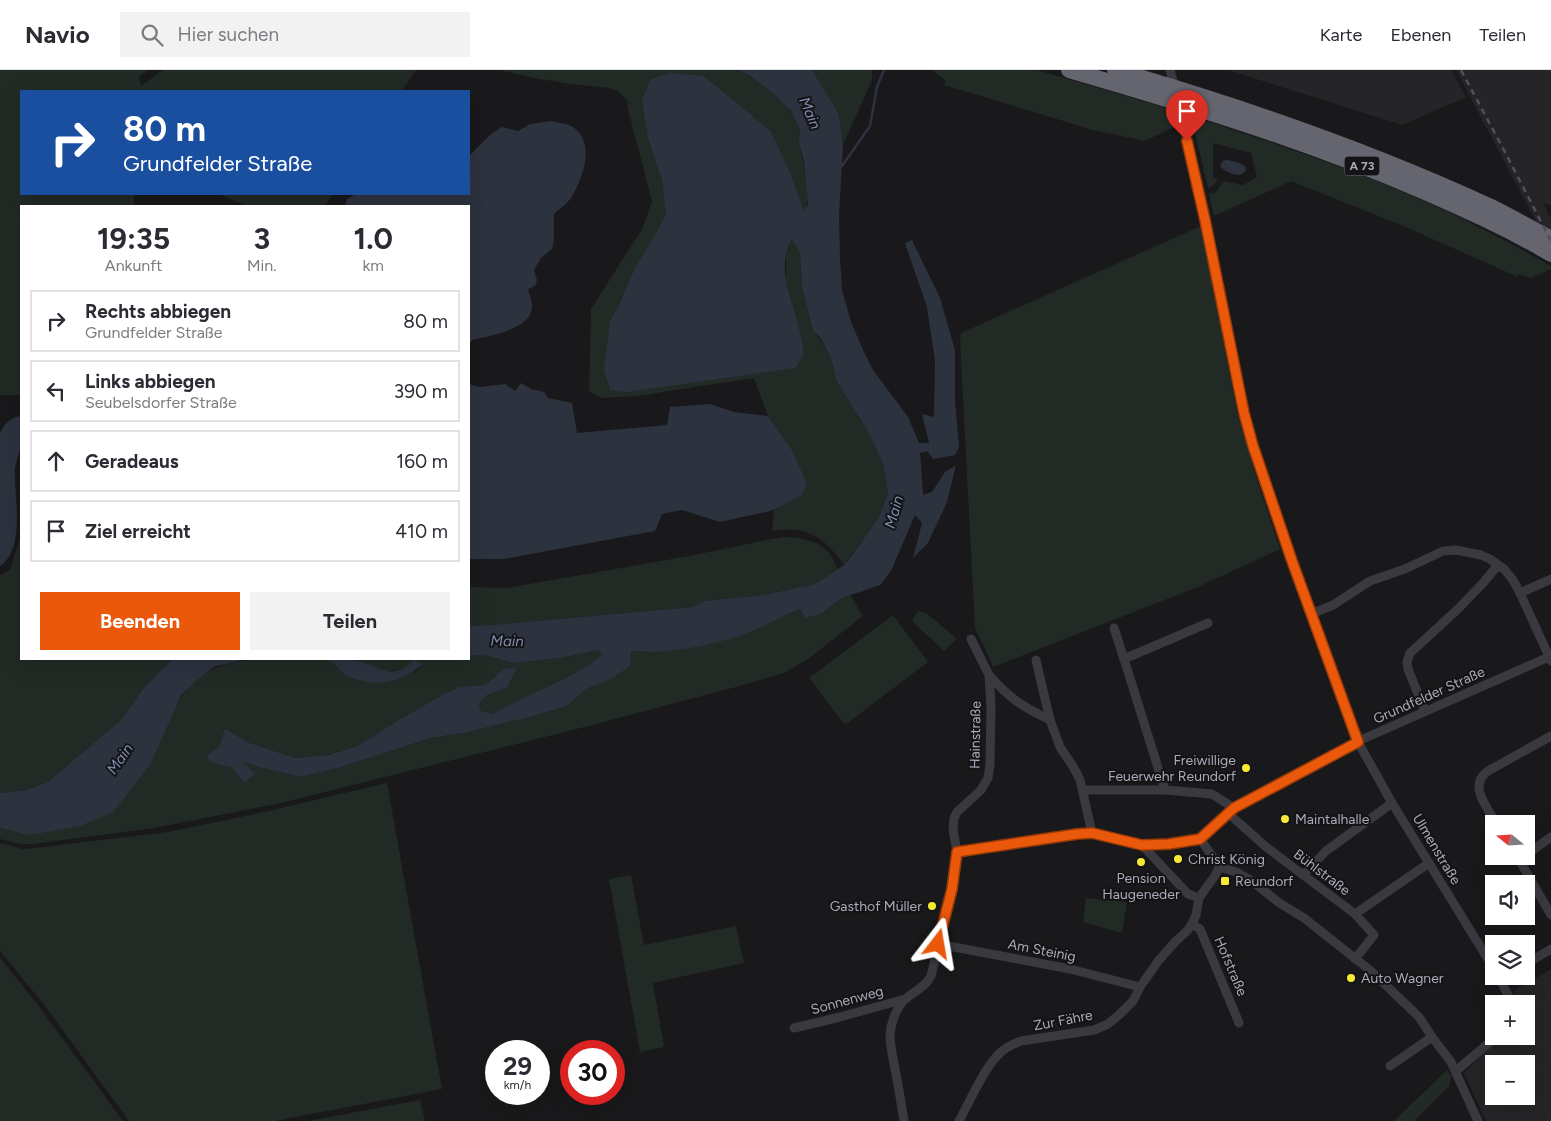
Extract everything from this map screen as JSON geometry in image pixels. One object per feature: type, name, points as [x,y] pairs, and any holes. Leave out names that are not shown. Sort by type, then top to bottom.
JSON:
[{"type":"highway","name":"A 73","points":[[1069,70],[1152,87],[1341,145],[1442,185],[1493,208],[1551,239]]},
{"type":"highway","name":"A 73","points":[[1114,70],[1152,87]]},
{"type":"highway","name":"A 73","points":[[1215,107],[1440,198],[1504,228],[1551,254]]},
{"type":"street","name":"Ulmenstraße","points":[[1170,70],[1205,220],[1244,413],[1264,482],[1311,614],[1358,742],[1392,803],[1485,954]]},
{"type":"street","points":[[1311,614],[1333,605],[1370,581],[1405,569],[1443,551],[1456,550],[1490,559],[1504,569],[1520,593],[1550,658]]},
{"type":"street","points":[[1425,711],[1408,669],[1407,662],[1410,653],[1458,609],[1498,565]]},
{"type":"street","points":[[1520,593],[1551,579]]},
{"type":"street","points":[[1124,659],[1208,623]]},
{"type":"street","points":[[1114,628],[1165,790]]},
{"type":"street","name":"Hainstraße","points":[[905,999],[928,981],[952,889],[957,852],[953,830],[954,818],[957,812],[981,790],[988,778],[991,707],[989,675],[971,639]]},
{"type":"street","name":"Grundfelder Straße","points":[[1200,839],[1231,811],[1358,742],[1425,711],[1550,658]]},
{"type":"street","points":[[1036,660],[1050,720],[1060,747],[1078,774],[1092,833]]},
{"type":"street","points":[[989,675],[1002,690],[1024,707],[1050,720]]},
{"type":"street","points":[[1492,815],[1478,789],[1481,778],[1488,771],[1551,736]]},
{"type":"street","name":"Bühlstraße","points":[[1083,790],[1165,790],[1212,794],[1225,802],[1231,811],[1265,846],[1355,914],[1374,935],[1355,958]]},
{"type":"street","points":[[1303,875],[1326,851],[1392,803]]},
{"type":"street","points":[[957,852],[1092,833],[1142,845],[1169,844],[1200,839],[1220,867],[1236,872],[1252,881],[1278,902],[1304,918],[1355,958],[1419,1017],[1451,1062],[1478,1121]]},
{"type":"street","points":[[1535,848],[1551,837]]},
{"type":"street","points":[[1142,845],[1188,894],[1199,898]]},
{"type":"street","points":[[1355,914],[1429,863]]},
{"type":"street","points":[[1526,865],[1551,915]]},
{"type":"street","name":"Zur Fähre","points":[[958,1121],[990,1065],[1010,1045],[1021,1041],[1094,1030],[1108,1024],[1133,1001],[1140,986],[1159,960],[1192,924],[1196,915],[1199,898],[1220,867]]},
{"type":"street","name":"Hofstraße","points":[[1192,924],[1200,929],[1239,1023]]},
{"type":"street","name":"Am Steinig","points":[[938,944],[1070,969],[1140,986]]},
{"type":"street","points":[[1535,959],[1551,949]]},
{"type":"street","points":[[904,1121],[890,1035],[894,1017],[905,999]]},
{"type":"street","name":"Sonnenweg","points":[[794,1028],[905,999]]},
{"type":"street","points":[[1390,1066],[1432,1037]]},
{"type":"street","points":[[1456,1072],[1487,1045]]},
{"type":"shaded area","points":[[0,70],[148,70],[139,76],[141,86],[163,70],[416,70],[403,90],[20,90],[20,195],[134,195],[134,205],[20,205],[20,395],[0,395]]},
{"type":"shaded area","points":[[499,70],[739,70],[775,94],[790,110],[800,132],[807,194],[804,212],[791,176],[771,131],[704,76],[648,138],[665,193],[665,218],[637,266],[610,321],[804,354],[799,326],[786,286],[786,255],[792,240],[800,252],[802,287],[813,331],[819,337],[831,358],[837,382],[866,428],[883,463],[888,493],[879,517],[844,565],[830,547],[814,535],[795,530],[772,531],[774,510],[802,495],[792,450],[768,416],[754,378],[637,396],[601,398],[589,391],[591,309],[642,229],[652,202],[627,100],[618,91],[609,88],[534,78]]},
{"type":"shaded area","points":[[812,70],[872,70],[872,80],[843,145],[839,114]]},
{"type":"shaded area","points":[[932,70],[1037,70],[1177,111],[1178,125],[1145,141],[1093,130],[944,85],[946,81]]},
{"type":"shaded area","points":[[1228,70],[1451,70],[1466,97],[1402,125]]},
{"type":"shaded area","points":[[1456,70],[1551,70],[1551,205],[1543,203],[1551,219],[1551,250]]},
{"type":"shaded area","points":[[1191,116],[1317,158],[1379,182],[1440,208],[1496,236],[1551,266],[1551,269],[1531,278],[1519,274],[1518,277],[1401,225],[1291,181],[1214,216],[1209,194],[1215,193],[1224,181],[1243,185],[1257,177],[1251,153],[1213,143],[1213,177],[1218,179],[1213,186],[1208,188]]},
{"type":"shaded area","points":[[221,195],[332,195],[325,205],[244,205]]},
{"type":"shaded area","points":[[1201,226],[1237,412],[1280,549],[1198,587],[993,667],[975,629],[961,333]]},
{"type":"shaded area","points":[[782,537],[795,538],[821,545],[830,554],[838,569],[815,584],[763,595],[704,601],[692,607],[503,624],[470,625],[470,587],[507,588],[689,556]]},
{"type":"shaded area","points":[[20,538],[20,660],[171,660],[143,689],[121,720],[48,782],[26,790],[0,793],[0,575],[10,570]]},
{"type":"shaded area","points":[[850,595],[863,616],[808,659],[784,673],[736,687],[281,803],[154,828],[33,844],[20,844],[0,839],[0,828],[2,829],[175,706],[188,688],[203,675],[221,666],[250,660],[325,660],[333,663],[343,673],[363,681],[381,682],[416,671],[423,664],[386,672],[350,660],[470,660],[470,655],[489,656],[513,663],[561,658],[598,650],[603,654],[592,664],[565,680],[493,714],[481,711],[479,704],[487,695],[507,688],[517,670],[505,668],[485,685],[459,687],[392,724],[359,746],[327,755],[295,758],[247,742],[225,728],[216,764],[232,766],[244,783],[241,761],[300,777],[338,768],[431,738],[468,732],[567,706],[586,689],[611,679],[631,651],[644,652],[740,635],[800,609],[805,618],[821,614],[842,598]]},
{"type":"shaded area","points":[[918,611],[926,613],[957,639],[944,651],[912,621]]},
{"type":"shaded area","points":[[893,615],[928,662],[845,725],[809,678]]},
{"type":"shaded area","points":[[387,783],[442,1089],[275,1121],[129,1121],[42,1002],[0,951],[0,843],[23,849],[168,832]]},
{"type":"shaded area","points":[[631,875],[644,945],[736,926],[744,963],[653,983],[664,1047],[640,1052],[609,879]]},
{"type":"shaded area","points":[[1086,898],[1127,902],[1122,933],[1083,922]]},
{"type":"shaded area","points":[[0,958],[38,1005],[123,1121],[0,1121]]},
{"type":"shaded area","points":[[1551,969],[1551,1121],[1486,1121],[1464,1073],[1491,1045],[1535,1045],[1535,995],[1515,995],[1513,991],[1523,985],[1535,985],[1535,978]]},
{"type":"shaded area","points":[[1447,1070],[1451,1076],[1449,1086],[1414,1121],[1394,1121]]},
{"type":"shaded area","points":[[420,1100],[425,1121],[308,1121]]},
{"type":"water","name":"Main","points":[[739,70],[812,70],[839,114],[843,145],[839,215],[842,290],[851,322],[873,370],[908,417],[919,443],[929,443],[922,414],[934,417],[935,361],[927,307],[905,243],[912,240],[940,298],[955,350],[955,401],[959,447],[955,455],[933,459],[927,451],[920,453],[923,495],[932,492],[945,472],[956,465],[947,502],[928,543],[913,558],[922,523],[915,515],[891,571],[880,585],[842,598],[821,614],[805,618],[800,609],[747,633],[726,640],[672,650],[631,651],[630,666],[611,679],[586,689],[567,706],[534,716],[468,732],[431,738],[338,768],[300,777],[243,762],[255,774],[244,783],[232,767],[216,764],[206,757],[220,745],[225,728],[247,742],[295,758],[328,755],[358,746],[392,724],[459,687],[485,685],[505,668],[517,669],[507,688],[487,695],[479,704],[481,711],[493,714],[570,676],[591,664],[602,654],[598,650],[561,658],[513,663],[489,656],[470,655],[470,625],[503,624],[692,607],[704,601],[763,595],[815,584],[844,565],[849,559],[879,517],[888,493],[883,463],[866,428],[837,382],[831,358],[820,337],[813,331],[802,287],[800,252],[792,240],[785,262],[786,283],[799,327],[804,354],[795,368],[627,392],[610,390],[604,370],[610,321],[636,266],[666,214],[662,180],[648,138],[642,100],[651,79],[671,73],[704,76],[771,131],[791,175],[804,211],[808,204],[804,162],[799,142],[800,130],[791,111],[774,94]]},
{"type":"water","points":[[552,121],[571,126],[584,141],[586,150],[583,170],[571,198],[554,214],[552,249],[541,258],[534,270],[537,280],[535,286],[528,289],[532,305],[530,315],[517,326],[470,342],[470,205],[345,205],[347,199],[354,195],[470,195],[470,155],[490,135],[502,127],[518,131],[530,124]]},
{"type":"water","points":[[1227,160],[1245,166],[1246,170],[1237,175],[1226,171],[1220,167],[1222,161]]},
{"type":"water","points":[[521,383],[531,389],[544,392],[548,398],[572,403],[577,433],[667,425],[670,407],[710,404],[734,412],[768,416],[792,450],[807,484],[802,495],[774,510],[720,522],[682,510],[662,514],[655,531],[504,559],[470,559],[470,384],[479,387],[505,384],[515,391]]},
{"type":"water","points":[[20,416],[20,448],[15,470],[16,535],[8,558],[0,566],[0,433],[4,426],[14,418]]},
{"type":"water","name":"Main","points":[[171,660],[242,660],[214,667],[181,695],[150,765],[113,812],[80,826],[30,835],[0,828],[0,793],[26,790],[48,782],[121,720],[143,689]]},
{"type":"water","points":[[326,660],[353,660],[387,671],[399,670],[413,660],[423,664],[414,671],[395,680],[375,683],[354,679],[344,674]]},
{"type":"waterway","points":[[842,166],[870,126],[877,87],[884,70]]},
{"type":"railway","points":[[1461,70],[1551,241]]},
{"type":"place","name":"Freiwillige Feuerwehr Reundorf","points":[[1246,768]]},
{"type":"place","name":"Maintalhalle","points":[[1285,819]]},
{"type":"place","name":"Christ König","points":[[1178,859]]},
{"type":"place","name":"Pension Haugeneder","points":[[1141,862]]},
{"type":"place","name":"Reundorf","points":[[1225,881]]},
{"type":"place","name":"Gasthof Müller","points":[[932,906]]},
{"type":"place","name":"Auto Wagner","points":[[1351,978]]},
{"type":"route","points":[[938,944],[952,889],[957,852],[1092,833],[1142,845],[1169,844],[1200,839],[1234,808],[1358,742],[1292,561],[1253,446],[1244,413],[1187,141]]}]
